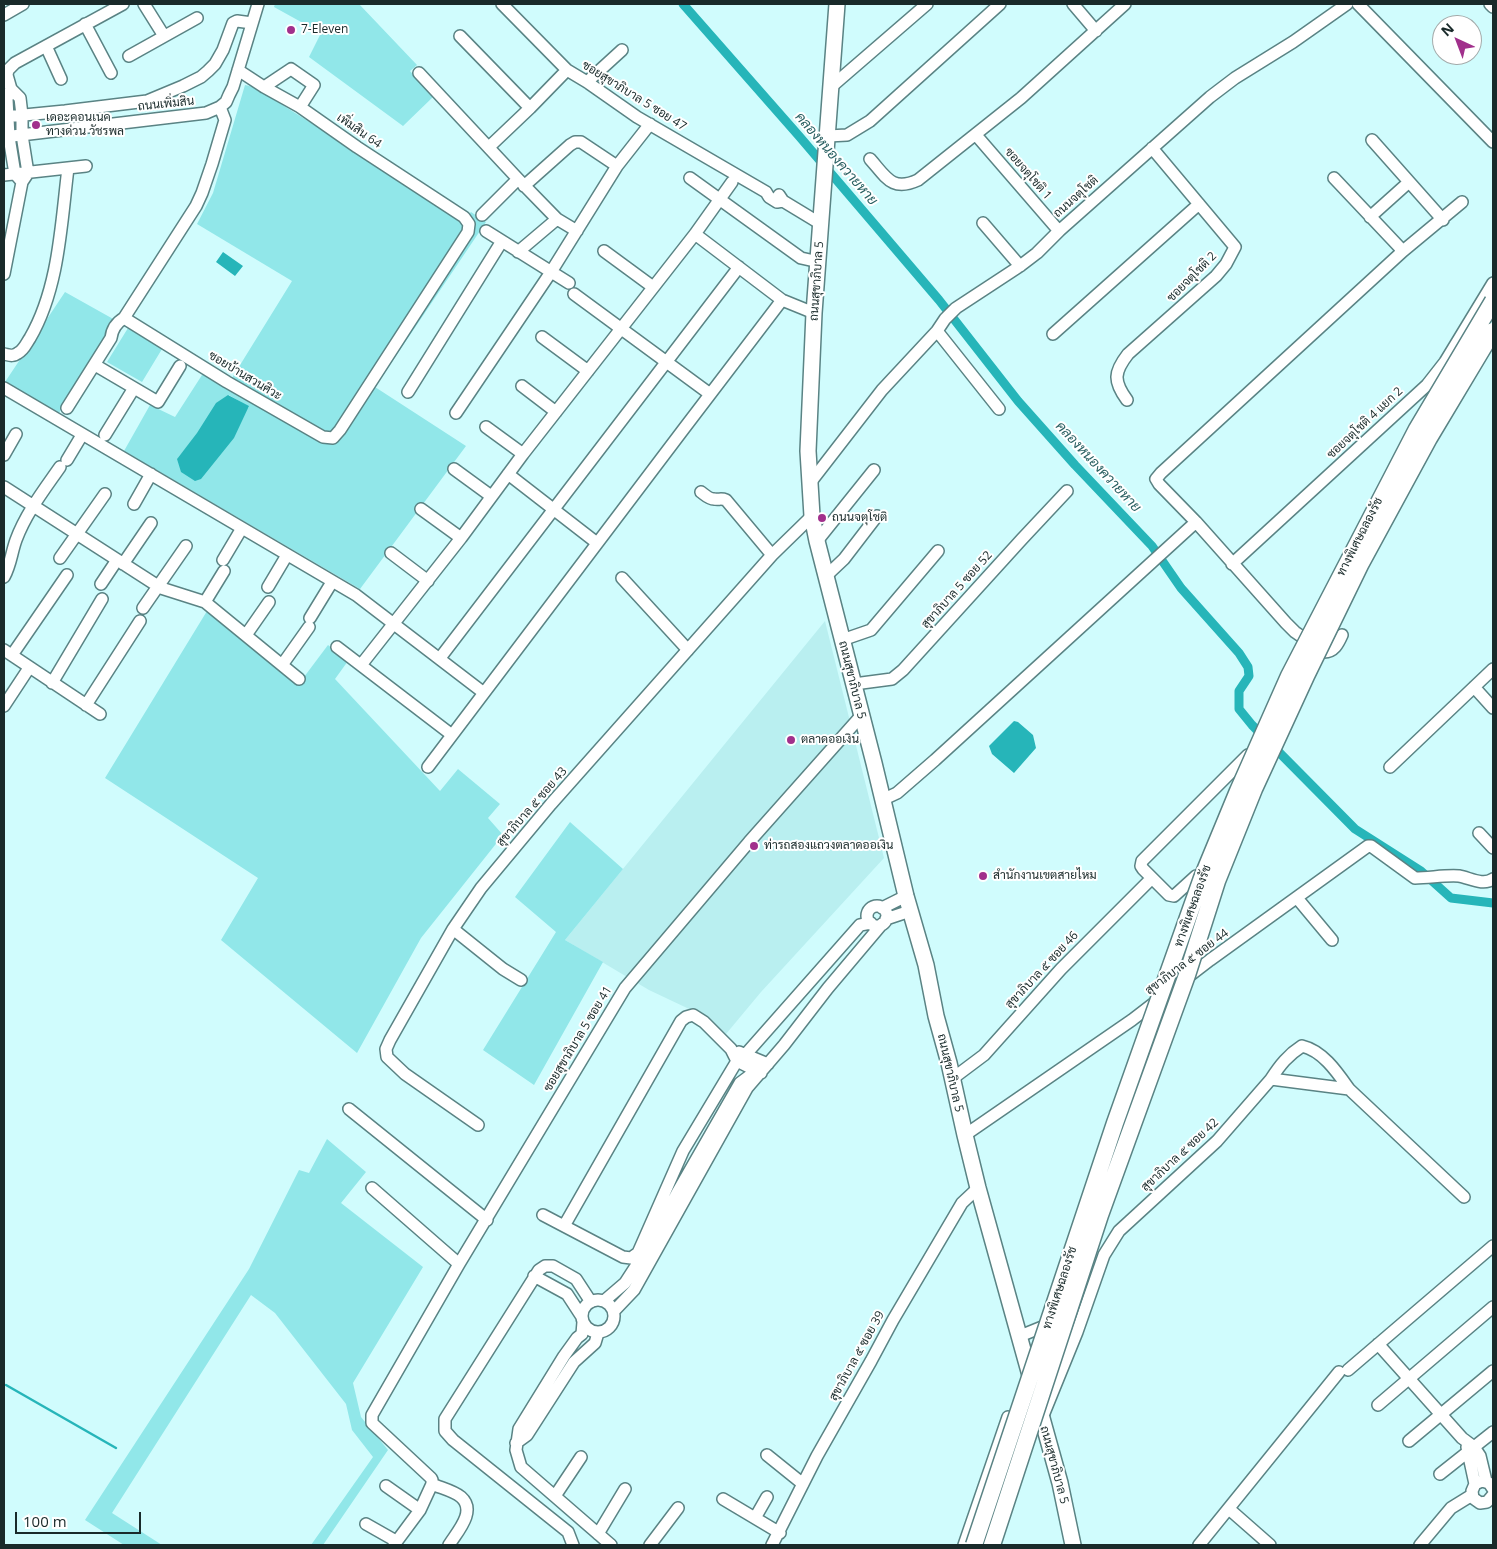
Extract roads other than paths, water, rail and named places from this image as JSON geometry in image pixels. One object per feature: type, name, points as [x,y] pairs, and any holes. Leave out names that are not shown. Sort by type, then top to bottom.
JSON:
[{"type":"highway","name":"ทางพิเศษฉลองรัช","points":[[974,1545],[1115,1123],[1202,878],[1238,791],[1289,676],[1403,455],[1493,301]]},
{"type":"highway","name":"ทางพิเศษฉลองรัช","points":[[992,1545],[1100,1215],[1186,975],[1217,881],[1254,790],[1306,676],[1360,566],[1430,438],[1493,331]]},
{"type":"main road","name":"ถนนสุขาภิบาล 5","points":[[836,4],[814,313],[808,451],[812,516],[908,904],[926,965],[964,1135],[1060,1483],[1073,1545]]},
{"type":"street","points":[[4,14],[23,4]]},
{"type":"street","points":[[17,176],[6,137],[7,75],[10,67],[123,4]]},
{"type":"street","points":[[144,4],[164,36]]},
{"type":"street","points":[[67,408],[111,338],[118,334],[124,324],[124,318],[196,206],[202,193],[225,120],[220,107],[226,102],[229,95],[258,4]]},
{"type":"street","name":"ซอยสุขาภิบาล 5 ซอย 47","points":[[502,4],[567,70],[650,124],[766,192],[774,191],[783,201],[821,224]]},
{"type":"street","points":[[831,87],[927,4]]},
{"type":"street","points":[[828,136],[847,135],[870,121],[1000,4]]},
{"type":"street","points":[[1073,4],[1096,31]]},
{"type":"street","points":[[870,159],[889,181],[894,184],[905,184],[918,180],[1021,98],[1125,4]]},
{"type":"street","name":"ถนนจตุโชติ","points":[[810,483],[882,390],[938,331],[945,319],[956,308],[1037,253],[1217,91],[1293,42],[1347,4]]},
{"type":"street","points":[[1358,4],[1493,142]]},
{"type":"street","points":[[1490,4],[1493,7]]},
{"type":"street","points":[[129,56],[197,18]]},
{"type":"street","points":[[6,117],[147,101],[201,77],[215,64],[223,50],[233,23],[237,20],[252,23]]},
{"type":"street","points":[[85,24],[111,74]]},
{"type":"street","points":[[460,36],[530,108]]},
{"type":"street","points":[[46,46],[61,79]]},
{"type":"street","points":[[587,82],[622,50]]},
{"type":"street","points":[[264,87],[291,69],[314,85],[300,107]]},
{"type":"street","name":"เพิ่มสิน 64","points":[[238,70],[300,107],[464,217]]},
{"type":"street","points":[[488,147],[567,70]]},
{"type":"street","points":[[420,73],[521,182],[558,219],[577,231]]},
{"type":"street","points":[[4,274],[22,135],[20,98],[8,84]]},
{"type":"street","name":"ถนนเพิ่มสิน","points":[[6,137],[206,113],[220,107]]},
{"type":"street","points":[[456,413],[551,272],[617,166],[650,124]]},
{"type":"street","name":"ซอยจตุโชติ 1","points":[[976,135],[1059,232]]},
{"type":"street","points":[[1372,140],[1442,220]]},
{"type":"street","points":[[482,214],[575,142],[581,142],[617,166]]},
{"type":"street","name":"ซอยจตุโชติ 2","points":[[1127,400],[1120,391],[1117,382],[1117,373],[1120,365],[1128,354],[1216,276],[1226,264],[1235,247],[1152,148]]},
{"type":"street","points":[[17,176],[86,166]]},
{"type":"street","points":[[4,354],[11,356],[24,349],[36,328],[46,300],[57,254],[68,168]]},
{"type":"street","points":[[690,178],[801,258],[819,262]]},
{"type":"street","points":[[1334,178],[1403,251]]},
{"type":"street","points":[[361,665],[428,581],[523,454],[695,234],[732,182]]},
{"type":"street","points":[[1370,217],[1409,182]]},
{"type":"street","points":[[1342,636],[1332,650],[1324,652],[1295,632],[1156,479],[1403,251],[1462,202]]},
{"type":"street","points":[[1053,334],[1199,204]]},
{"type":"street","name":"ซอยบ้านสวนศิวะ","points":[[124,318],[226,382],[323,437],[333,438],[356,406],[468,232],[469,224],[464,217]]},
{"type":"street","points":[[518,252],[558,219]]},
{"type":"street","points":[[983,223],[1020,266]]},
{"type":"street","points":[[486,231],[569,283]]},
{"type":"street","points":[[695,234],[782,300],[814,313]]},
{"type":"street","points":[[408,392],[502,241]]},
{"type":"street","points":[[604,251],[653,287]]},
{"type":"street","points":[[440,658],[739,267]]},
{"type":"street","name":"ซอยจตุโชติ 4 แยก 2","points":[[1232,564],[1427,385],[1445,362],[1493,283]]},
{"type":"street","points":[[574,294],[710,394]]},
{"type":"street","points":[[428,767],[782,300]]},
{"type":"street","points":[[938,331],[999,410]]},
{"type":"street","points":[[542,337],[588,371]]},
{"type":"street","points":[[95,365],[158,402],[180,366]]},
{"type":"street","points":[[522,386],[556,412]]},
{"type":"street","points":[[4,388],[356,595],[484,693]]},
{"type":"street","points":[[105,434],[134,388]]},
{"type":"street","points":[[486,427],[523,454]]},
{"type":"street","points":[[4,455],[16,434]]},
{"type":"street","points":[[4,577],[10,566],[16,541],[33,506],[82,435]]},
{"type":"street","points":[[454,469],[491,496]]},
{"type":"street","points":[[817,541],[874,470]]},
{"type":"street","points":[[134,504],[151,474]]},
{"type":"street","points":[[508,474],[597,543]]},
{"type":"street","points":[[4,487],[158,586],[205,602],[299,679]]},
{"type":"street","name":"สุขาภิบาล 5 ซอย 52","points":[[854,684],[892,679],[903,670],[1067,491]]},
{"type":"street","points":[[701,492],[709,498],[726,500],[772,556]]},
{"type":"street","points":[[60,558],[105,494]]},
{"type":"street","points":[[421,509],[461,538]]},
{"type":"street","name":"สุขาภิบาล ๕ ซอย 43","points":[[478,1125],[405,1074],[387,1057],[386,1049],[390,1040],[453,929],[481,888],[552,804],[688,650],[772,556],[812,516]]},
{"type":"street","points":[[826,576],[844,560],[877,516]]},
{"type":"street","points":[[882,800],[897,793],[922,771],[1196,522]]},
{"type":"street","points":[[101,584],[151,523]]},
{"type":"street","points":[[205,602],[242,528]]},
{"type":"street","points":[[143,608],[186,546]]},
{"type":"street","points":[[842,640],[872,630],[938,550]]},
{"type":"street","points":[[391,553],[428,581]]},
{"type":"street","points":[[268,587],[287,555]]},
{"type":"street","points":[[67,575],[8,653],[100,714]]},
{"type":"street","points":[[622,578],[688,650]]},
{"type":"street","points":[[282,665],[310,622],[332,582]]},
{"type":"street","points":[[52,683],[102,599]]},
{"type":"street","points":[[246,635],[270,602]]},
{"type":"street","points":[[86,705],[140,621]]},
{"type":"street","points":[[337,647],[452,736]]},
{"type":"street","points":[[4,706],[29,668]]},
{"type":"street","points":[[1390,767],[1493,668]]},
{"type":"street","points":[[1474,687],[1493,708]]},
{"type":"street","name":"ซอยสุขาภิบาล 5 ซอย 41","points":[[432,1484],[431,1478],[377,1429],[372,1423],[372,1415],[459,1264],[624,988],[749,842],[861,716]]},
{"type":"street","points":[[1196,876],[1174,896],[1169,895],[1142,869],[1142,861],[1248,755]]},
{"type":"street","points":[[1479,833],[1493,848]]},
{"type":"street","name":"สุขาภิบาล ๕ ซอย 44","points":[[964,1135],[1132,1020],[1210,960],[1368,846],[1371,846],[1415,878],[1461,876],[1484,882],[1489,882],[1493,879]]},
{"type":"street","name":"สุขาภิบาล ๕ ซอย 46","points":[[952,1079],[984,1055],[1061,969],[1151,879]]},
{"type":"street","points":[[1297,898],[1332,940]]},
{"type":"street","points":[[543,1215],[624,1257],[632,1258],[638,1252],[683,1151],[741,1058],[860,925],[880,918],[908,904]]},
{"type":"street","points":[[604,1301],[625,1283],[649,1246],[740,1083],[762,1067],[784,1045],[880,918]]},
{"type":"street","points":[[453,929],[503,969],[521,980]]},
{"type":"street","points":[[564,1226],[681,1021],[686,1016],[693,1016],[704,1022],[741,1058],[762,1067]]},
{"type":"street","name":"สุขาภิบาล ๕ ซอย 42","points":[[1042,1418],[1077,1332],[1104,1255],[1119,1231],[1218,1141],[1271,1079],[1279,1066],[1291,1053],[1302,1046],[1310,1048],[1333,1067],[1349,1089]]},
{"type":"street","points":[[614,1311],[634,1290],[747,1088],[762,1067]]},
{"type":"street","points":[[1271,1079],[1349,1089],[1464,1197]]},
{"type":"street","points":[[349,1109],[487,1220]]},
{"type":"street","points":[[372,1188],[459,1264]]},
{"type":"street","name":"สุขาภิบาล ๕ ซอย 39","points":[[772,1545],[780,1533],[817,1456],[893,1320],[962,1203],[978,1188]]},
{"type":"street","points":[[1199,1545],[1343,1371],[1378,1344],[1493,1246]]},
{"type":"street","points":[[573,1545],[568,1532],[453,1440],[445,1431],[445,1419],[539,1270],[545,1266],[553,1266],[576,1279],[591,1302]]},
{"type":"street","points":[[516,1443],[527,1435],[553,1396],[582,1334],[582,1320],[584,1308],[595,1300],[604,1301],[612,1307],[614,1320],[606,1331],[598,1333],[588,1330],[582,1320],[567,1294],[534,1276]]},
{"type":"street","points":[[1020,1336],[1064,1318],[1087,1302]]},
{"type":"street","points":[[1378,1405],[1493,1307]]},
{"type":"street","points":[[598,1333],[595,1343],[569,1359],[542,1390],[519,1429],[516,1450],[521,1467],[611,1545]]},
{"type":"street","points":[[1378,1344],[1470,1447],[1488,1490],[1455,1505],[1420,1545]]},
{"type":"street","points":[[1409,1441],[1493,1371]]},
{"type":"street","points":[[964,1545],[1009,1416],[1022,1394],[1032,1387]]},
{"type":"street","points":[[542,1390],[553,1396]]},
{"type":"street","points":[[1440,1474],[1470,1447],[1493,1432]]},
{"type":"street","points":[[767,1455],[803,1484]]},
{"type":"street","points":[[555,1496],[581,1457]]},
{"type":"street","points":[[366,1524],[395,1543],[420,1510],[432,1484],[460,1496],[467,1504],[468,1514],[448,1545]]},
{"type":"street","points":[[386,1486],[420,1510]]},
{"type":"street","points":[[598,1534],[625,1489]]},
{"type":"street","points":[[755,1518],[767,1497]]},
{"type":"street","points":[[723,1499],[780,1533]]},
{"type":"street","points":[[650,1545],[678,1508]]},
{"type":"street","points":[[1229,1508],[1270,1545]]},
{"type":"waterway","name":"คลองหนองควายหาย","points":[[683,4],[939,300],[1018,401],[1075,465],[1152,546],[1181,588],[1239,653],[1248,667],[1249,676],[1239,691],[1239,709],[1252,725],[1355,829],[1421,871],[1451,898],[1493,903]]},
{"type":"waterway","points":[[6,1385],[116,1448]]},
{"type":"place","name":"7-Eleven","points":[[291,30]]},
{"type":"place","name":"เดอะคอนเนค ทางด่วน วัชรพล","points":[[36,125]]},
{"type":"place","name":"ถนนจตุโชติ","points":[[822,518]]},
{"type":"place","name":"ตลาดออเงิน","points":[[791,740]]},
{"type":"place","name":"ท่ารถสองแถวงตลาดออเงิน","points":[[754,846]]},
{"type":"place","name":"สำนักงานเขตสายไหม","points":[[983,876]]}]
